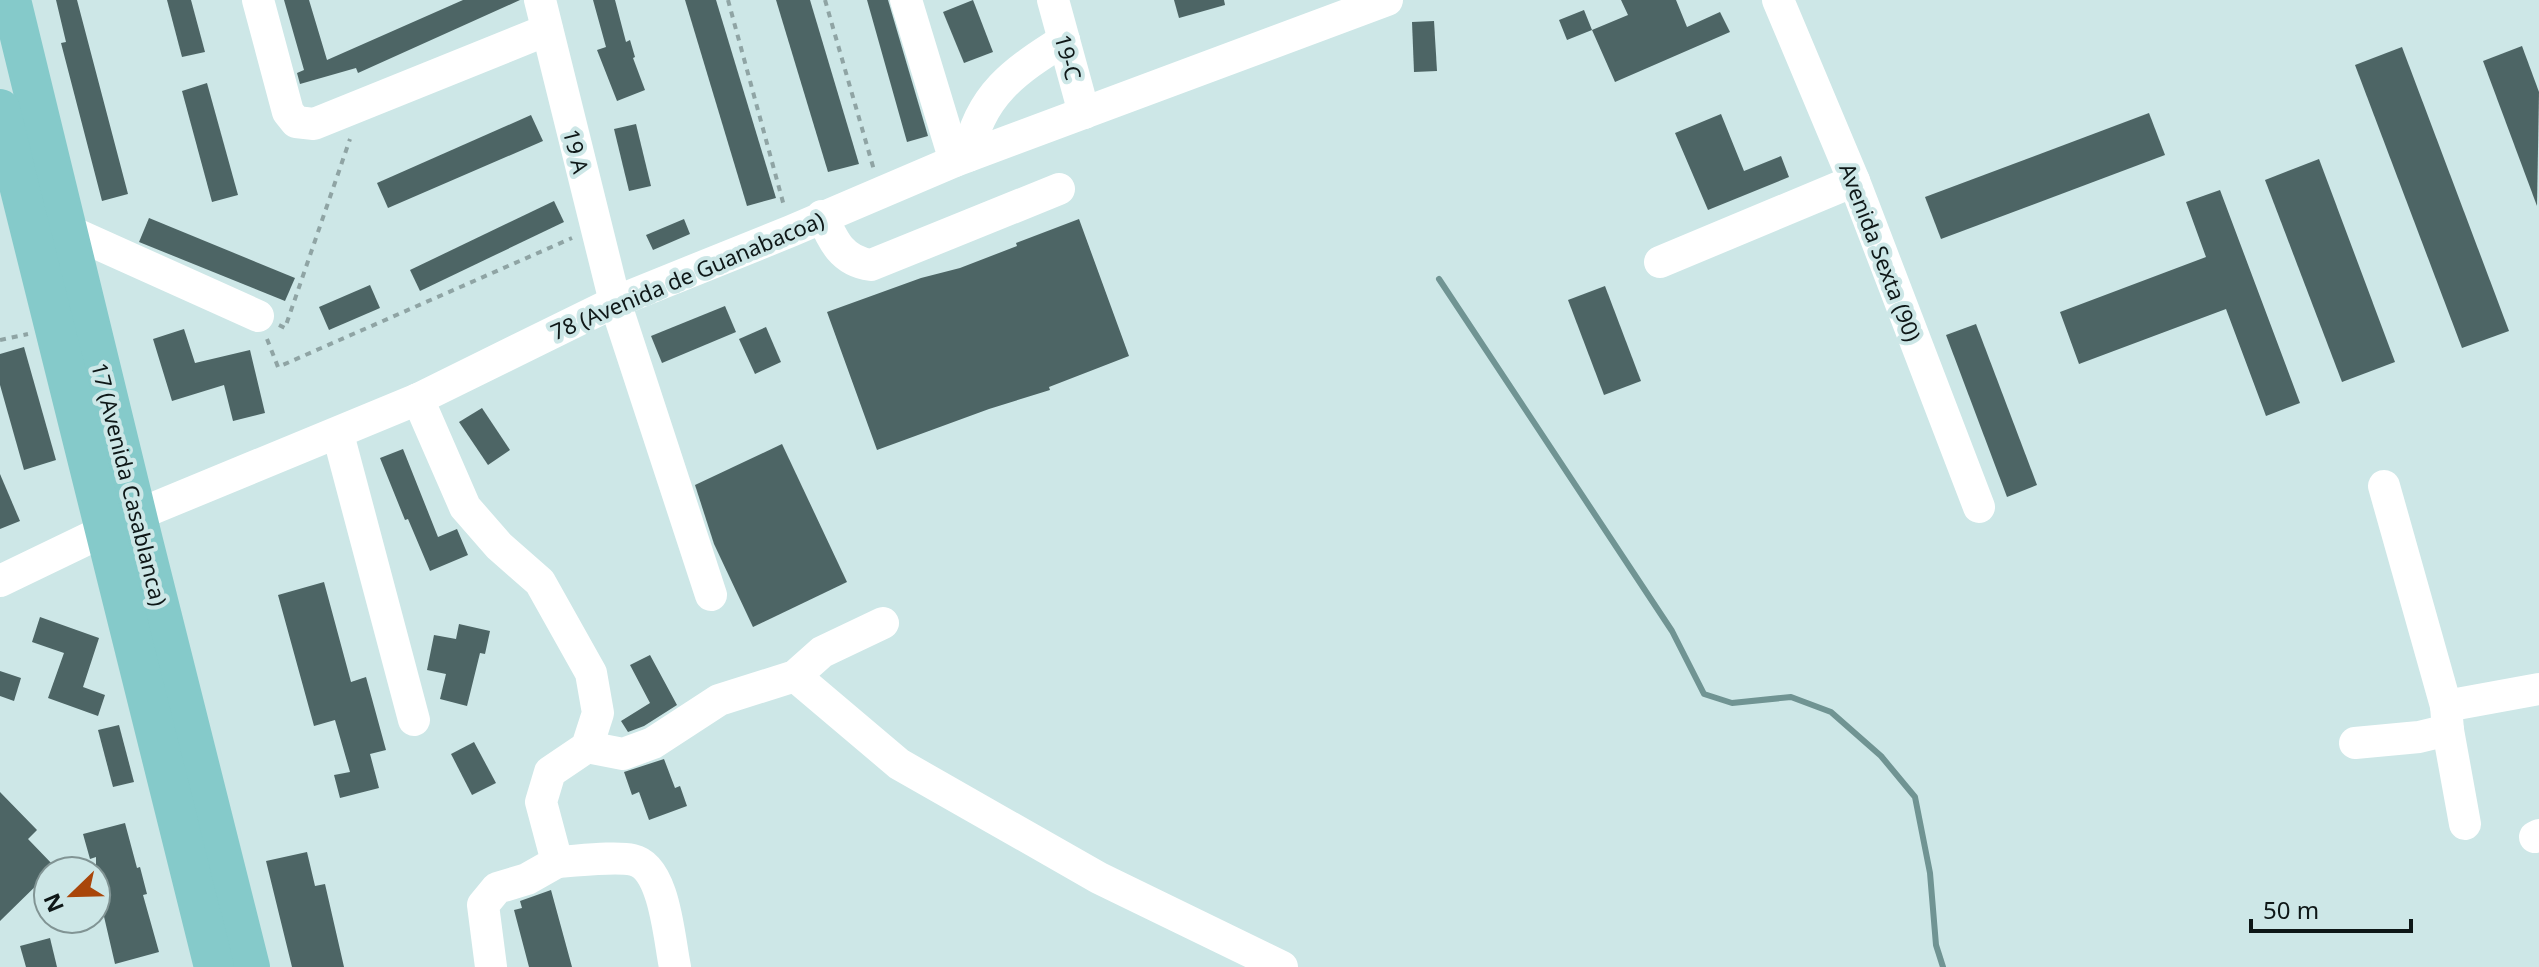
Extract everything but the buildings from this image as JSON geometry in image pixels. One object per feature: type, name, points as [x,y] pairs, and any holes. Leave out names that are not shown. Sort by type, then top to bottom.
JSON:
[{"type":"main road","name":"17 (Avenida Casablanca)","points":[[11,0],[67,230],[121,523],[214,967]]},
{"type":"main road","name":"17 (Avenida Casablanca)","points":[[0,109],[250,967]]},
{"type":"street","points":[[258,0],[288,112],[296,122],[314,124],[361,106],[544,15]]},
{"type":"street","points":[[906,0],[961,158]]},
{"type":"street","name":"19-C","points":[[1053,0],[1084,113]]},
{"type":"street","name":"78 (Avenida de Guanabacoa)","points":[[0,581],[121,523],[418,399],[615,302],[961,158],[1084,113],[1314,12],[1387,0]]},
{"type":"street","name":"Avenida Sexta (90)","points":[[1778,0],[1854,181],[1979,507]]},
{"type":"street","name":"19 A","points":[[544,15],[615,302],[711,595]]},
{"type":"street","points":[[961,158],[1000,87],[1020,68],[1064,40]]},
{"type":"street","points":[[1660,262],[1854,181]]},
{"type":"street","points":[[822,216],[832,239],[845,256],[856,263],[871,265],[1059,189]]},
{"type":"street","points":[[67,230],[258,316]]},
{"type":"street","points":[[418,399],[465,507],[499,546],[540,582],[591,673],[598,713],[587,747],[550,772],[541,802],[557,862]]},
{"type":"street","points":[[338,434],[414,720]]},
{"type":"street","points":[[2384,486],[2447,718],[2465,824]]},
{"type":"street","points":[[587,747],[623,754],[653,743],[719,700],[795,676],[822,652],[883,623]]},
{"type":"street","points":[[795,676],[899,764],[1099,878],[1282,967]]},
{"type":"street","points":[[2355,743],[2419,737],[2447,718],[2539,689]]},
{"type":"street","points":[[491,967],[483,905],[497,888],[527,879],[557,862],[632,860],[646,865],[659,884],[675,967]]},
{"type":"path","points":[[728,0],[791,231]]},
{"type":"path","points":[[825,0],[880,192]]},
{"type":"path","points":[[258,316],[285,328],[361,106]]},
{"type":"path","points":[[258,316],[278,367],[596,228]]},
{"type":"waterway","points":[[1439,279],[1672,631],[1704,694],[1732,703],[1791,697],[1831,712],[1881,756],[1915,797],[1930,873],[1936,945],[1943,967]]}]
